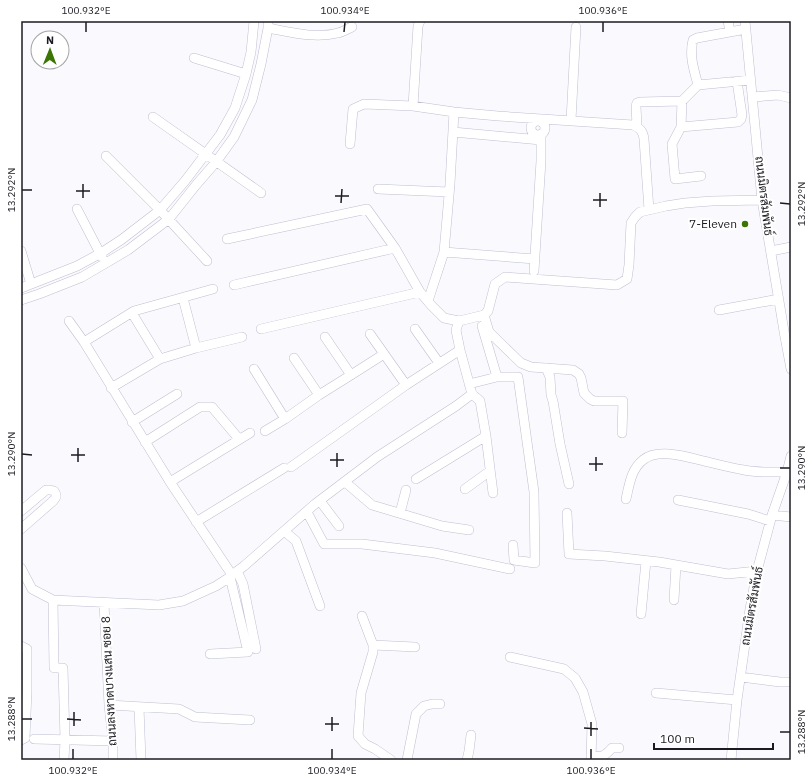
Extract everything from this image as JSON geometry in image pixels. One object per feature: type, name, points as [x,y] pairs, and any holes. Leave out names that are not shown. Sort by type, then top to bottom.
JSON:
[{"type":"street","points":[[21,288],[77,266],[121,240],[160,210],[185,181],[220,135],[235,108],[252,52],[254,21]]},
{"type":"street","points":[[413,106],[418,26],[420,21]]},
{"type":"street","points":[[728,21],[730,32]]},
{"type":"street","points":[[21,300],[82,277],[106,264],[128,250],[169,219],[216,162],[234,137],[252,100],[262,64],[268,25],[300,34],[326,35],[339,33],[352,27]]},
{"type":"street","points":[[698,85],[691,48],[693,40],[730,32],[746,25]]},
{"type":"street","name":"ถนนมิตรสัมพันธ์","points":[[746,25],[762,200],[791,369]]},
{"type":"street","points":[[571,120],[576,27]]},
{"type":"street","points":[[194,58],[246,74]]},
{"type":"street","points":[[637,126],[636,106],[640,102],[682,100],[698,85],[751,80]]},
{"type":"street","points":[[680,127],[738,122],[742,116],[737,81]]},
{"type":"street","points":[[753,97],[778,96],[791,98]]},
{"type":"street","points":[[682,100],[680,127],[672,144],[675,179],[701,176]]},
{"type":"street","points":[[350,144],[353,109],[364,104],[413,106],[531,121],[547,122],[571,120],[633,125],[637,126],[643,132],[649,210]]},
{"type":"street","points":[[428,301],[444,252],[454,112]]},
{"type":"street","points":[[153,117],[261,193]]},
{"type":"street","points":[[531,121],[533,132],[541,137]]},
{"type":"street","points":[[534,271],[541,161],[541,137],[547,122]]},
{"type":"street","points":[[453,132],[541,137]]},
{"type":"street","points":[[106,156],[169,219],[207,261]]},
{"type":"street","points":[[378,189],[449,192]]},
{"type":"street","points":[[228,239],[367,209],[395,248],[420,292],[444,318],[459,321],[482,316],[488,311],[495,284],[505,277],[617,285],[627,279],[631,223],[640,212],[666,206],[712,201],[762,200]]},
{"type":"street","points":[[77,209],[106,264]]},
{"type":"street","points":[[771,251],[791,247]]},
{"type":"street","points":[[234,285],[395,248]]},
{"type":"street","points":[[21,251],[31,284]]},
{"type":"street","points":[[444,252],[535,259]]},
{"type":"street","points":[[84,342],[134,311],[213,289]]},
{"type":"street","points":[[261,329],[420,292]]},
{"type":"street","points":[[183,298],[196,348]]},
{"type":"street","points":[[719,310],[779,299]]},
{"type":"street","points":[[132,312],[160,359]]},
{"type":"street","points":[[482,316],[489,332],[521,363],[531,367],[569,369],[579,374],[584,393],[590,399],[623,401],[622,433]]},
{"type":"street","points":[[482,316],[497,377]]},
{"type":"street","points":[[69,321],[84,342],[132,422],[196,522],[233,575],[243,584],[256,649]]},
{"type":"street","points":[[459,321],[456,330],[460,350],[472,394],[480,401],[493,494]]},
{"type":"street","points":[[415,329],[439,362]]},
{"type":"street","points":[[370,334],[406,385]]},
{"type":"street","points":[[111,388],[160,359],[196,348],[242,337]]},
{"type":"street","points":[[325,337],[351,375]]},
{"type":"street","points":[[196,522],[287,468],[439,362],[460,350]]},
{"type":"street","points":[[265,431],[384,354]]},
{"type":"street","points":[[294,358],[319,395]]},
{"type":"street","points":[[546,368],[550,377],[551,395],[560,444],[570,484]]},
{"type":"street","points":[[254,369],[285,419]]},
{"type":"street","points":[[469,384],[497,377],[518,377],[534,492],[535,562],[514,560],[513,545]]},
{"type":"street","points":[[132,422],[176,394]]},
{"type":"street","points":[[21,568],[32,589],[54,600],[159,605],[183,601],[216,586],[233,575],[320,500],[377,457],[472,394]]},
{"type":"street","points":[[145,442],[200,407],[212,406],[239,439]]},
{"type":"street","points":[[170,482],[250,433]]},
{"type":"street","points":[[416,479],[486,436]]},
{"type":"street","points":[[626,499],[636,467],[643,460],[652,456],[670,454],[762,473],[787,472]]},
{"type":"street","name":"ถนนมิตรสัมพันธ์","points":[[731,760],[737,700],[757,571],[771,518],[791,456]]},
{"type":"street","points":[[465,489],[490,471]]},
{"type":"street","points":[[345,482],[372,505],[442,526],[468,530]]},
{"type":"street","points":[[21,511],[46,490],[54,491],[56,498],[21,529]]},
{"type":"street","points":[[400,513],[406,490]]},
{"type":"street","points":[[320,500],[339,526]]},
{"type":"street","points":[[678,500],[771,518],[791,517]]},
{"type":"street","points":[[307,512],[324,544],[362,544],[435,553],[510,569]]},
{"type":"street","points":[[567,513],[569,554],[606,556],[646,561],[728,574],[757,571]]},
{"type":"street","points":[[284,531],[296,541],[320,606]]},
{"type":"street","points":[[641,614],[646,561]]},
{"type":"street","points":[[674,600],[676,565]]},
{"type":"street","points":[[210,654],[248,652],[233,575]]},
{"type":"street","points":[[54,600],[54,668],[63,668],[65,740],[64,760]]},
{"type":"street","name":"ถนนลงหาดบางแสน ซอย 8","points":[[104,603],[113,760]]},
{"type":"street","points":[[362,616],[373,645],[373,652],[361,693],[358,736],[365,744],[391,760]]},
{"type":"street","points":[[373,645],[415,647]]},
{"type":"street","points":[[21,646],[27,649],[24,692],[25,738],[21,740]]},
{"type":"street","points":[[510,657],[564,669],[575,678],[582,692],[592,724],[591,758],[606,755],[612,748],[619,748]]},
{"type":"street","points":[[741,678],[791,682]]},
{"type":"street","points":[[656,693],[737,700]]},
{"type":"street","points":[[407,760],[416,714],[424,706],[440,704]]},
{"type":"street","points":[[109,705],[179,709],[194,717],[250,720]]},
{"type":"street","points":[[139,707],[141,760]]},
{"type":"street","points":[[467,760],[471,735]]},
{"type":"street","points":[[34,739],[113,741]]},
{"type":"place","name":"7-Eleven","points":[[745,224]]}]
